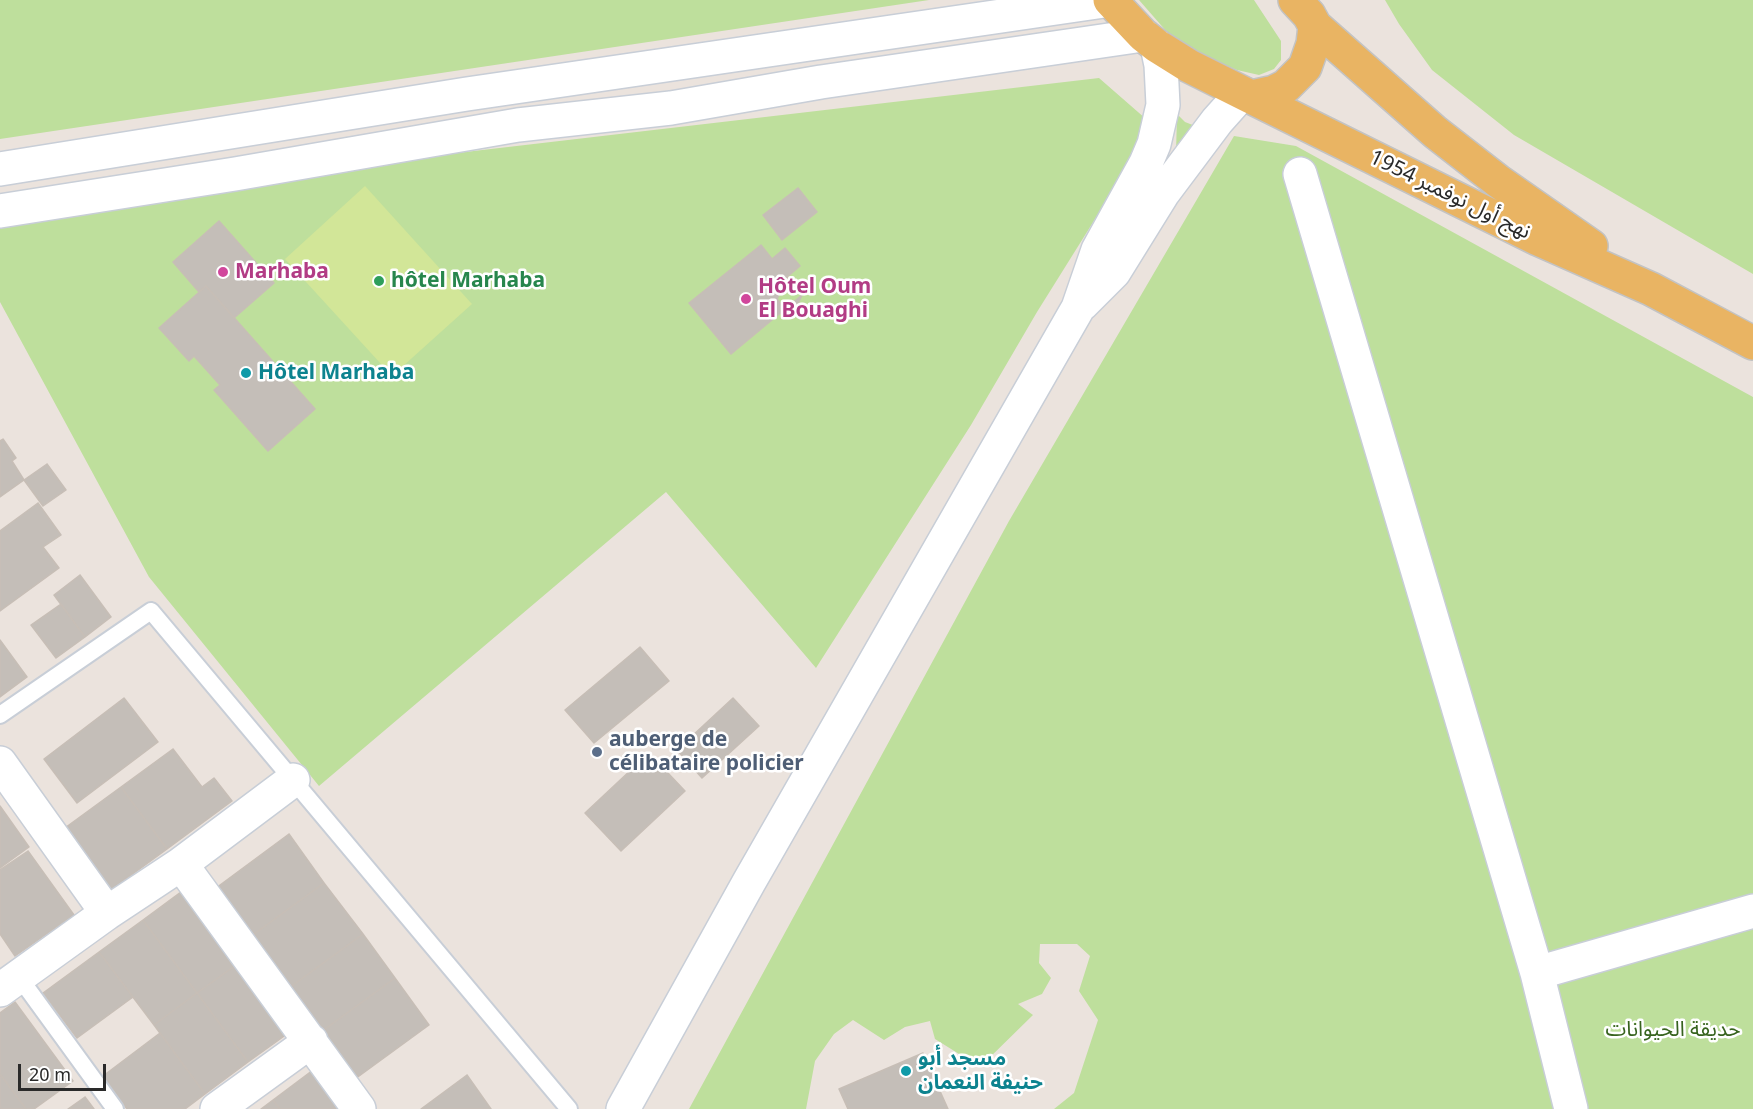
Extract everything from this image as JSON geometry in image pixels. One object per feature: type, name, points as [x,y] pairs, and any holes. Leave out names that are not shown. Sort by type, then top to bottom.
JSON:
[{"type":"main road","name":"نهج أول نوفمبر 1954","points":[[1111,0],[1150,40],[1189,66],[1538,238],[1651,289],[1753,343]]},
{"type":"main road","points":[[0,169],[467,94],[1111,0]]},
{"type":"main road","name":"نهج أول نوفمبر 1954","points":[[1308,10],[1418,117],[1498,181],[1651,289]]},
{"type":"main road","points":[[1078,308],[1114,272],[1163,193],[1217,121],[1246,95],[1274,92],[1296,78],[1305,67],[1313,44],[1308,10]]},
{"type":"main road","points":[[0,211],[235,174],[518,125],[671,108],[821,82],[1150,40],[1161,65],[1162,105],[1154,144],[1146,163],[1098,250],[1078,308],[623,1109]]},
{"type":"main road","points":[[1300,174],[1537,973],[1571,1109]]},
{"type":"main road","points":[[0,763],[107,913]]},
{"type":"main road","points":[[10,984],[107,913],[181,864],[293,780]]},
{"type":"main road","points":[[181,864],[358,1109]]},
{"type":"main road","points":[[1537,973],[1753,911]]},
{"type":"main road","points":[[217,1109],[311,1041]]},
{"type":"lane","points":[[0,715],[151,611],[569,1109]]},
{"type":"lane","points":[[10,984],[115,1109]]},
{"type":"green space","points":[[0,0],[929,0],[0,139]]},
{"type":"green space","points":[[1139,0],[1254,0],[1281,41],[1281,60],[1274,69],[1259,75],[1237,70],[1202,55],[1167,32]]},
{"type":"green space","points":[[1385,0],[1753,0],[1753,274],[1514,135],[1432,70]]},
{"type":"green space","points":[[1099,78],[1146,119],[1147,136],[1037,312],[971,425],[816,668],[666,492],[319,786],[149,577],[0,302],[0,224],[371,163]]},
{"type":"green space","points":[[1177,114],[1185,122],[1203,129],[1176,154]]},
{"type":"green space","name":"حديقة الحيوانات","points":[[1234,136],[1296,146],[1753,397],[1753,1109],[1054,1109],[1074,1093],[1098,1020],[1079,991],[1090,956],[1077,944],[1040,944],[1039,963],[1051,978],[1042,994],[1018,1004],[1033,1015],[980,1067],[935,1039],[930,1021],[905,1027],[884,1040],[853,1020],[834,1034],[815,1061],[806,1109],[689,1109],[1009,521]]},
{"type":"green space","name":"hôtel Marhaba","points":[[365,186],[472,304],[392,376],[285,259]]},
{"type":"building","points":[[798,188],[817,212],[782,240],[763,215]]},
{"type":"building","name":"Marhaba","points":[[219,221],[274,283],[234,318],[206,286],[199,292],[173,262]]},
{"type":"building","name":"Hôtel Oum El Bouaghi","points":[[761,245],[772,259],[785,248],[800,266],[787,277],[802,295],[731,354],[689,303]]},
{"type":"building","name":"Hôtel Oum El Bouaghi","points":[[787,277],[802,295],[792,317],[777,299]]},
{"type":"building","name":"Hôtel Marhaba","points":[[206,286],[315,409],[268,451],[214,390],[220,385],[194,356],[189,361],[159,328]]},
{"type":"building","points":[[3,439],[16,458],[12,461],[24,480],[0,497],[0,441]]},
{"type":"building","points":[[47,464],[66,490],[43,506],[24,480]]},
{"type":"building","points":[[38,503],[61,535],[43,547],[59,568],[0,611],[0,531]]},
{"type":"building","points":[[80,575],[111,617],[85,637],[54,595]]},
{"type":"building","points":[[61,604],[85,637],[56,658],[31,625]]},
{"type":"building","points":[[0,640],[27,677],[0,697]]},
{"type":"building","points":[[640,647],[669,681],[594,743],[565,710]]},
{"type":"building","points":[[124,698],[158,742],[77,803],[44,759]]},
{"type":"building","points":[[733,698],[759,726],[702,778],[677,750]]},
{"type":"building","points":[[173,749],[202,787],[214,778],[232,801],[167,849],[121,787]]},
{"type":"building","points":[[649,753],[685,791],[621,851],[585,813]]},
{"type":"building","points":[[121,787],[167,849],[104,895],[58,833]]},
{"type":"building","points":[[0,806],[29,847],[0,868]]},
{"type":"building","points":[[289,834],[324,883],[250,937],[216,888]]},
{"type":"building","points":[[28,851],[74,915],[15,956],[0,934],[0,870]]},
{"type":"building","points":[[324,883],[363,934],[289,988],[250,937]]},
{"type":"building","points":[[189,886],[243,960],[197,993],[143,920]]},
{"type":"building","points":[[143,920],[197,993],[154,1025],[99,952]]},
{"type":"building","points":[[363,934],[395,978],[321,1032],[289,988]]},
{"type":"building","points":[[99,952],[133,997],[77,1038],[43,993]]},
{"type":"building","points":[[243,960],[294,1029],[248,1062],[197,993]]},
{"type":"building","points":[[395,978],[429,1025],[355,1079],[321,1032]]},
{"type":"building","points":[[197,993],[248,1062],[205,1094],[154,1025]]},
{"type":"building","points":[[15,1002],[73,1081],[34,1109],[26,1109],[0,1074],[0,1013]]},
{"type":"building","points":[[160,1033],[205,1094],[185,1109],[127,1109],[103,1076]]},
{"type":"building","name":"مسجد أبو حنيفة النعمان","points":[[923,1053],[948,1109],[848,1109],[839,1089]]},
{"type":"building","points":[[313,1070],[342,1109],[280,1109],[273,1100]]},
{"type":"building","points":[[0,1074],[26,1109],[0,1109]]},
{"type":"building","points":[[467,1075],[491,1109],[421,1109]]},
{"type":"building","points":[[85,1097],[94,1109],[68,1109]]},
{"type":"building","points":[[273,1100],[280,1109],[261,1109]]},
{"type":"place","name":"Marhaba","points":[[223,272]]},
{"type":"place","name":"hôtel Marhaba","points":[[379,281]]},
{"type":"place","name":"Hôtel Oum El Bouaghi","points":[[746,299]]},
{"type":"place","name":"Hôtel Marhaba","points":[[246,373]]},
{"type":"place","name":"auberge de célibataire policier","points":[[597,752]]},
{"type":"place","name":"مسجد أبو حنيفة النعمان","points":[[906,1071]]}]
